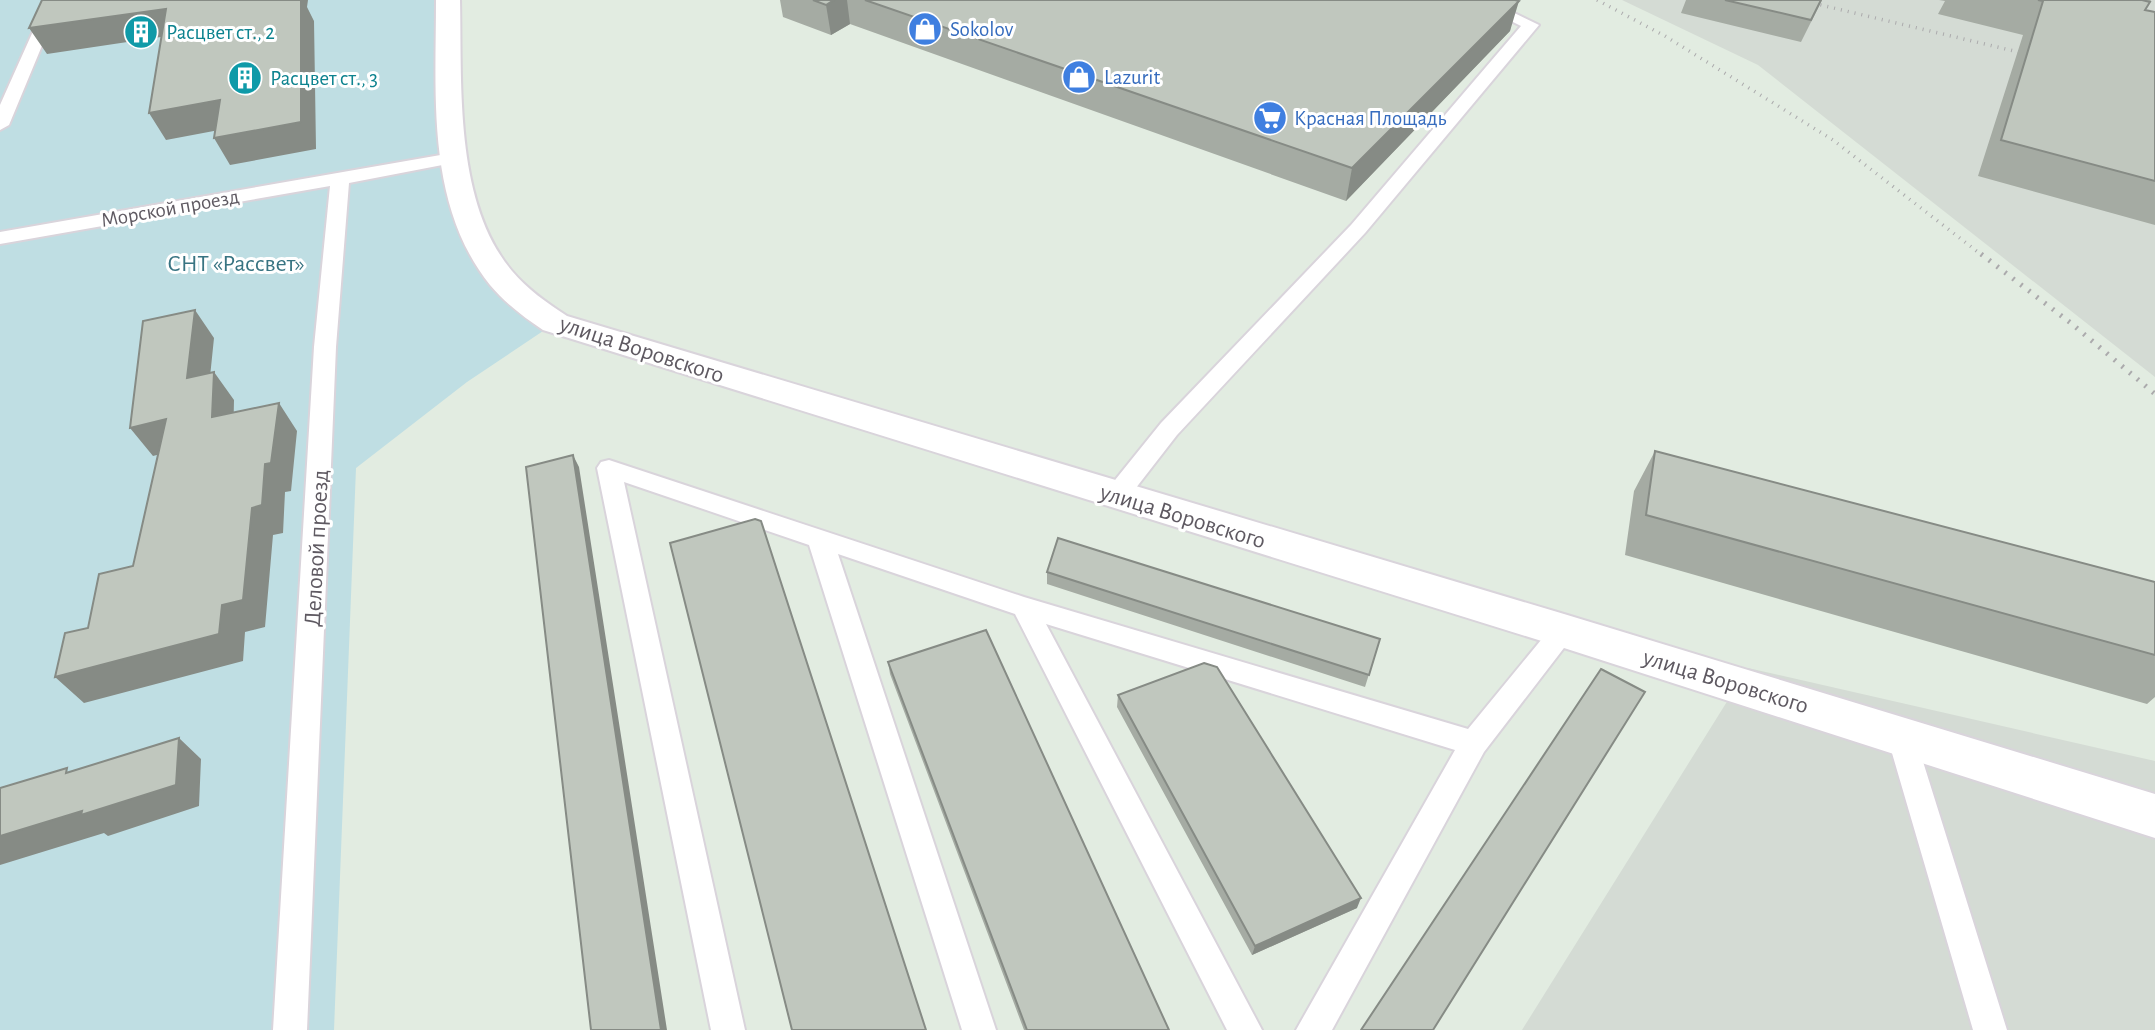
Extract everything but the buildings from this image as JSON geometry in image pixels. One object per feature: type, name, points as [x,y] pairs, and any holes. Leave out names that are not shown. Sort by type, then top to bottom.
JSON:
[{"type":"street","name":"улица Воровского","points":[[448,0],[452,158],[468,218],[495,271],[522,300],[555,323],[1564,631],[2155,816]]},
{"type":"lane","points":[[0,125],[54,0]]},
{"type":"lane","points":[[1116,496],[1169,429],[1358,229],[1531,25],[1476,0]]},
{"type":"lane","points":[[340,179],[452,158]]},
{"type":"lane","name":"Морской проезд","points":[[0,238],[340,179]]},
{"type":"lane","name":"Деловой проезд","points":[[290,1030],[318,530],[325,347],[340,179]]},
{"type":"lane","points":[[728,1030],[609,468],[1024,607],[1475,743]]},
{"type":"lane","points":[[820,539],[979,1030]]},
{"type":"lane","points":[[1024,607],[1245,1030]]},
{"type":"lane","points":[[1313,1030],[1475,743],[1564,631]]},
{"type":"lane","points":[[1901,736],[1990,1030]]},
{"type":"shaded area","points":[[1622,0],[2155,0],[2155,377],[1758,65]]},
{"type":"shaded area","points":[[1748,668],[2155,761],[2155,1030],[1522,1030]]},
{"type":"green space","name":"СНТ «Рассвет»","points":[[0,0],[448,0],[468,218],[555,323],[467,382],[356,468],[334,1030],[0,1030]]},
{"type":"railway","points":[[1597,0],[1665,36],[1833,140],[1983,256]]},
{"type":"railway","points":[[1800,0],[2035,56]]},
{"type":"railway","points":[[1981,254],[2072,324],[2155,394]]},
{"type":"place","name":"Sokolov","points":[[925,29]]},
{"type":"place","name":"Расцвет ст., 2","points":[[141,32]]},
{"type":"place","name":"Lazurit","points":[[1079,77]]},
{"type":"place","name":"Расцвет ст., 3","points":[[245,78]]},
{"type":"place","name":"Красная Площадь","points":[[1270,118]]}]
